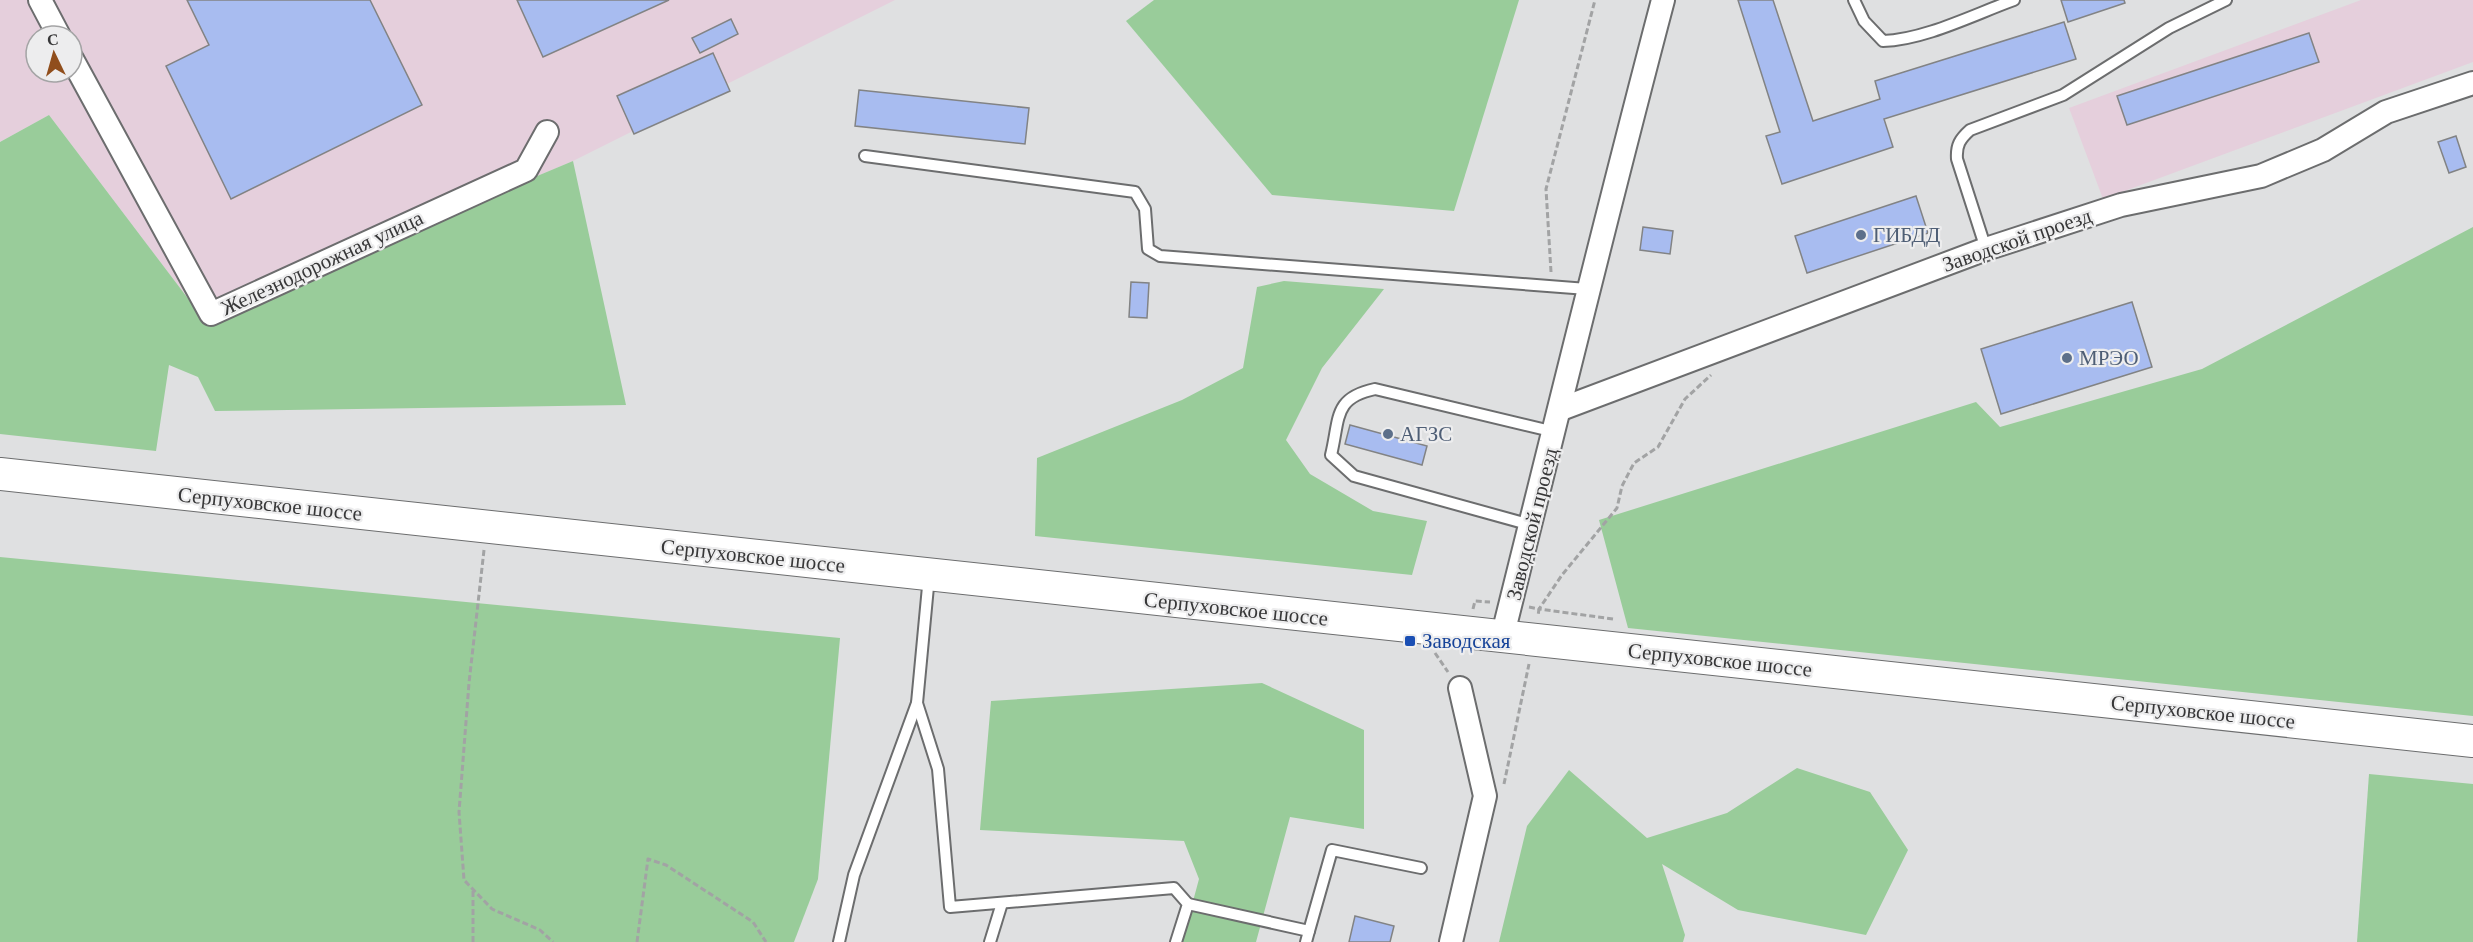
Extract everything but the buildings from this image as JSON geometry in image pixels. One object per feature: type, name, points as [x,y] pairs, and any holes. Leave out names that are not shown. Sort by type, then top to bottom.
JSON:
[{"type":"main road","name":"Серпуховское шоссе","points":[[0,474],[1502,638],[2473,741]]},
{"type":"street","points":[[40,0],[53,24]]},
{"type":"street","name":"Заводской проезд","points":[[1502,638],[1561,409],[1587,289],[1663,0]]},
{"type":"street","name":"Железнодорожная улица","points":[[84,81],[211,314],[526,170],[547,132]]},
{"type":"street","name":"Заводской проезд","points":[[1561,409],[1986,249],[2121,206],[2261,176],[2323,150],[2386,112],[2473,82]]},
{"type":"street","points":[[1451,942],[1485,796],[1460,688]]},
{"type":"lane","points":[[1854,0],[1864,21],[1882,41],[1922,33],[2014,0]]},
{"type":"lane","points":[[1986,249],[1957,159],[1956,148],[1960,138],[1970,130],[2063,95],[2169,28],[2226,0]]},
{"type":"lane","points":[[866,156],[1136,192],[1145,209],[1148,249],[1160,256],[1587,289]]},
{"type":"lane","points":[[1531,525],[1354,476],[1331,455],[1342,404],[1355,393],[1375,389],[1555,432]]},
{"type":"lane","points":[[839,942],[854,875],[917,703],[929,575]]},
{"type":"lane","points":[[917,703],[938,769],[950,907],[1174,888],[1188,904],[1308,937],[1332,850],[1421,868]]},
{"type":"lane","points":[[990,942],[1002,903]]},
{"type":"lane","points":[[1176,942],[1188,904]]},
{"type":"path","points":[[1552,286],[1546,189],[1595,0]]},
{"type":"path","points":[[1613,619],[1539,609],[1562,575],[1617,508],[1622,486],[1634,463],[1658,447],[1684,399],[1717,370],[1736,343]]},
{"type":"path","points":[[486,527],[469,682],[459,813],[464,880],[492,909],[540,930],[553,942]]},
{"type":"path","points":[[1503,789],[1534,641]]},
{"type":"path","points":[[1428,644],[1460,688]]},
{"type":"path","points":[[637,942],[648,859],[666,865],[753,922],[765,942]]},
{"type":"path","points":[[473,890],[473,942]]},
{"type":"shaded area","points":[[0,0],[895,0],[573,161],[202,317],[49,115],[0,142]]},
{"type":"shaded area","points":[[2361,0],[2473,0],[2473,62],[2103,199],[2069,108]]},
{"type":"green space","points":[[1154,0],[1519,0],[1454,211],[1272,195],[1126,21]]},
{"type":"green space","points":[[49,115],[202,317],[573,161],[626,405],[215,411],[198,377],[169,365],[156,451],[0,434],[0,142]]},
{"type":"green space","points":[[2473,227],[2473,716],[1628,628],[1599,520],[1976,402],[2000,427],[2202,369]]},
{"type":"green space","points":[[1284,281],[1384,289],[1322,368],[1286,440],[1310,474],[1373,511],[1427,521],[1412,575],[1035,536],[1037,458],[1182,400],[1243,368],[1257,287]]},
{"type":"green space","points":[[0,557],[840,638],[818,879],[794,942],[0,942]]},
{"type":"green space","points":[[1262,683],[1364,730],[1364,829],[1290,817],[1256,942],[1182,942],[1199,879],[1184,841],[980,830],[991,701]]},
{"type":"green space","points":[[1797,768],[1870,792],[1908,850],[1866,935],[1738,910],[1662,864],[1685,935],[1683,942],[1499,942],[1527,826],[1569,770],[1647,838],[1727,813]]},
{"type":"green space","points":[[2369,774],[2473,784],[2473,942],[2357,942]]},
{"type":"place","name":"ГИБДД","points":[[1861,235]]},
{"type":"place","name":"МРЭО","points":[[2067,358]]},
{"type":"place","name":"АГЗС","points":[[1388,434]]},
{"type":"place","name":"Заводская","points":[[1410,641]]}]
